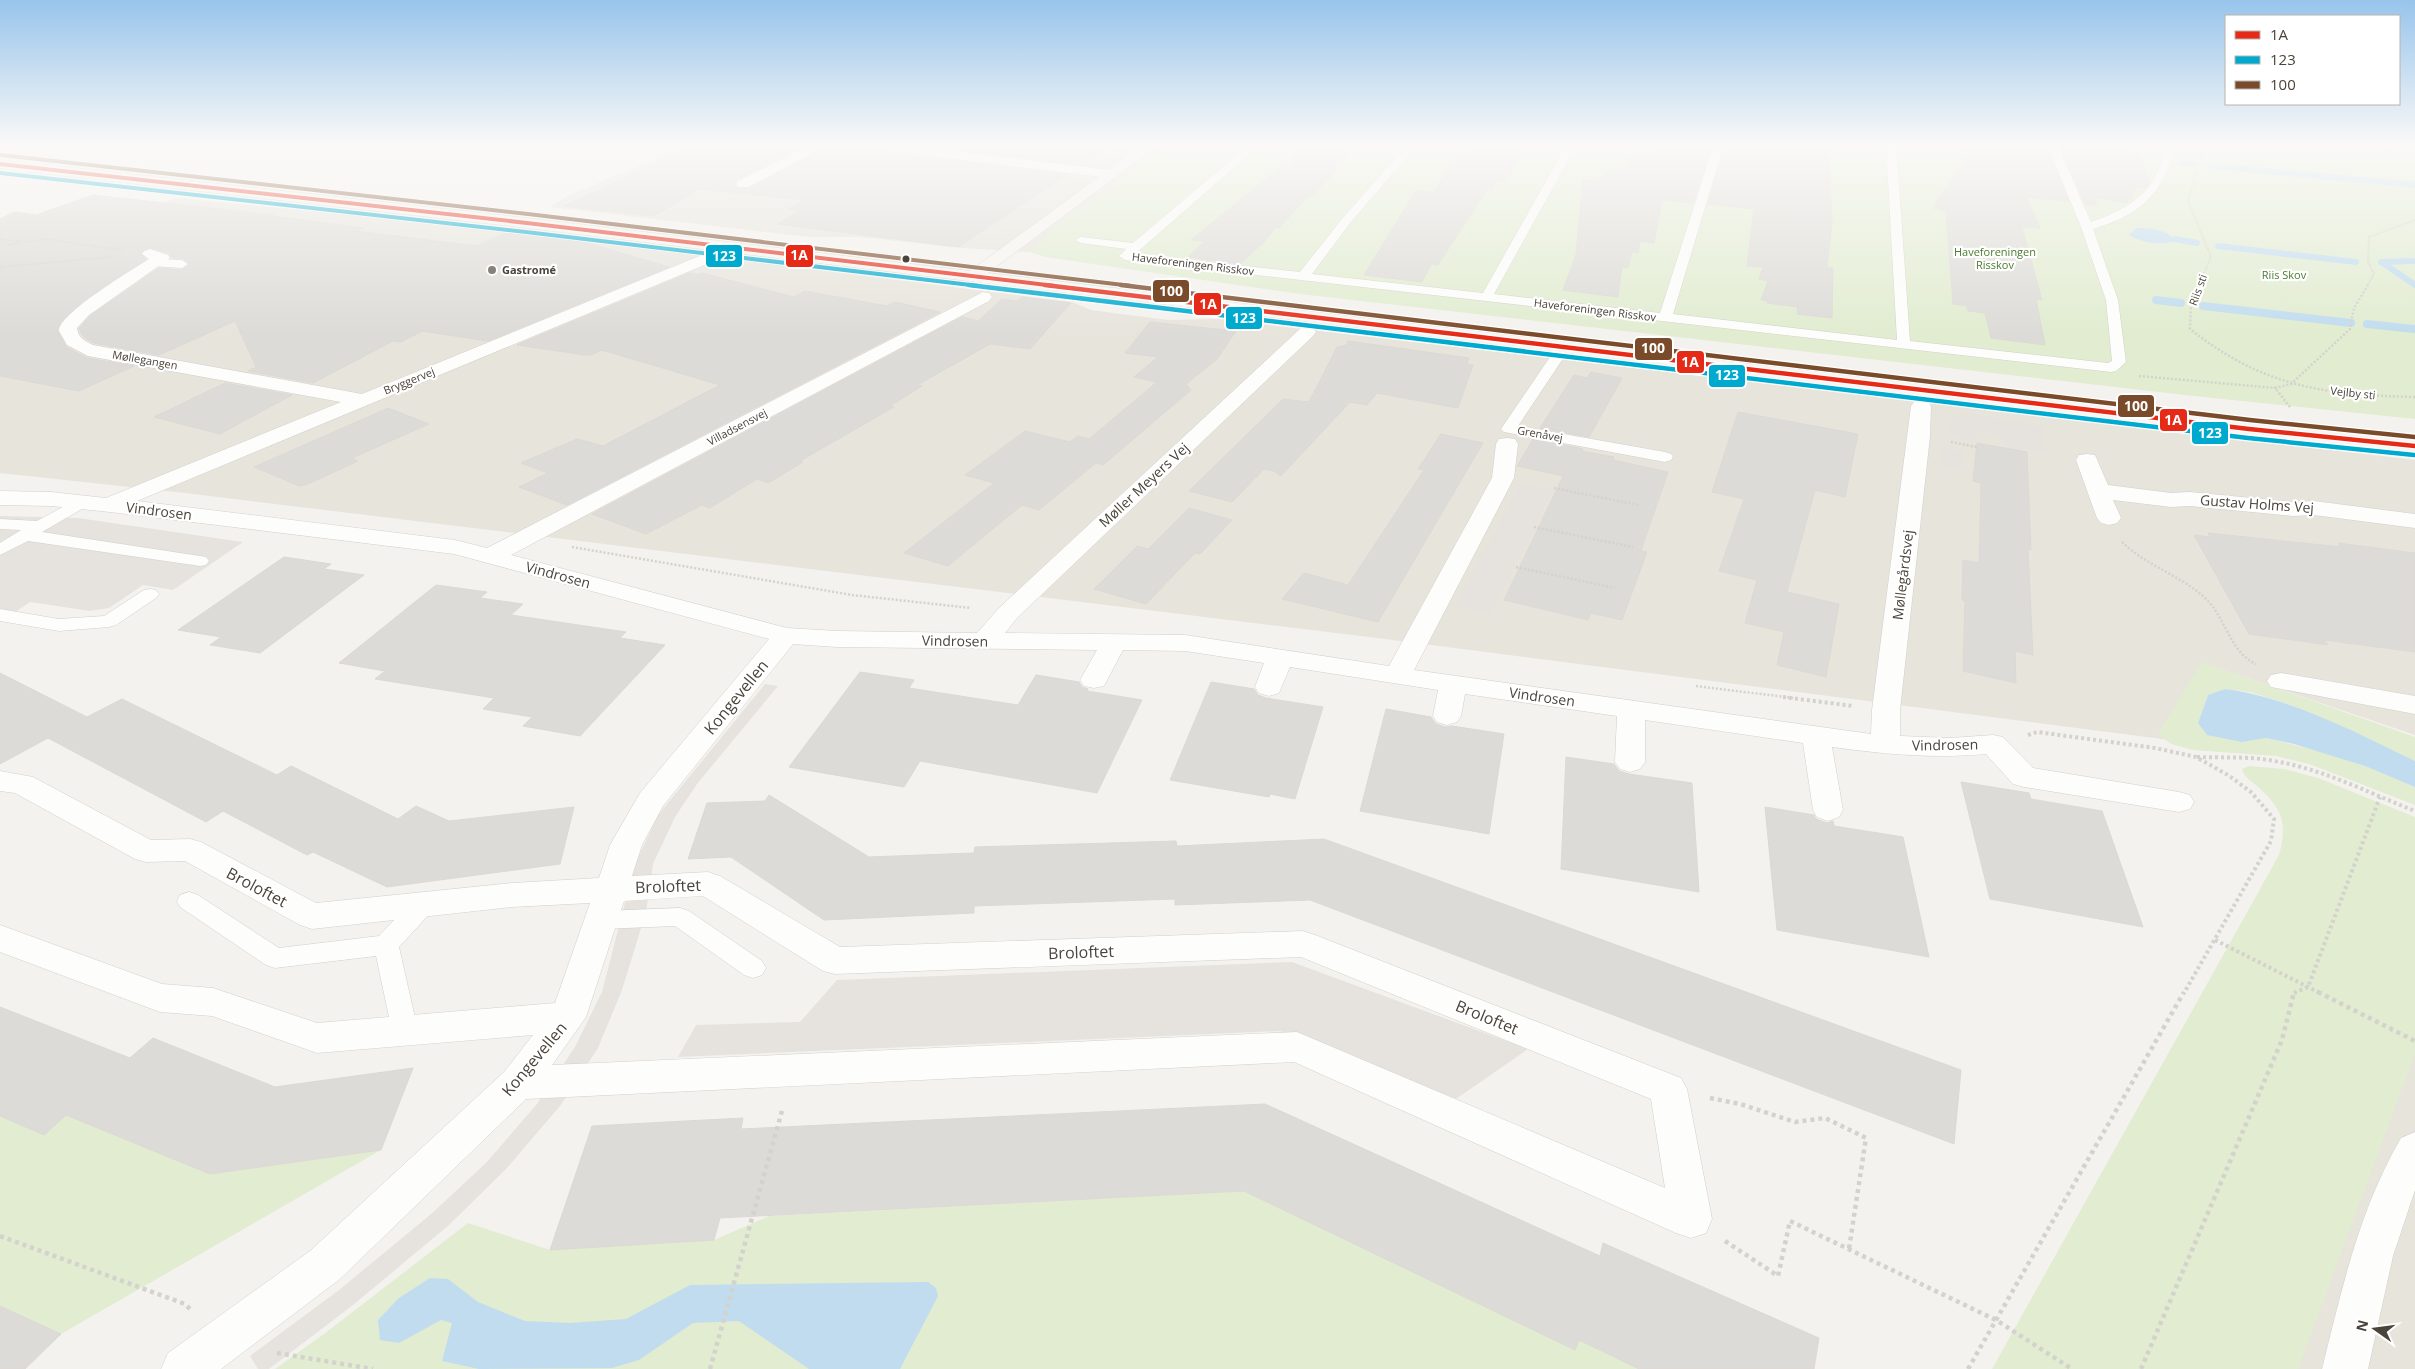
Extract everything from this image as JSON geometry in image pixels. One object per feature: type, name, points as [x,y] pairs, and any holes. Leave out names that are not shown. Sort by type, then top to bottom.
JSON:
[{"type":"street","points":[[391,208],[979,271],[2299,419],[2415,430]]},
{"type":"street","points":[[478,208],[1559,347],[2240,428],[2415,446]]},
{"type":"street","points":[[979,271],[1064,208]]},
{"type":"street","name":"Møllegangen","points":[[153,258],[82,311],[68,327],[67,334],[72,341],[88,350],[364,400]]},
{"type":"street","name":"Bryggervej","points":[[110,504],[708,258]]},
{"type":"street","name":"Villadsensvej","points":[[490,556],[984,297]]},
{"type":"street","name":"Møller Meyers Vej","points":[[984,641],[1008,613],[1307,332]]},
{"type":"street","name":"Møllegårdsvej","points":[[1885,745],[1886,710],[1920,436],[1921,406]]},
{"type":"street","points":[[1397,676],[1503,478],[1507,444]]},
{"type":"street","points":[[2087,460],[2109,518]]},
{"type":"street","name":"Gustav Holms Vej","points":[[2098,491],[2171,500],[2190,499],[2293,509],[2314,508],[2415,521]]},
{"type":"street","name":"Vindrosen","points":[[0,498],[110,504],[455,547],[786,636],[837,639],[1185,643],[1397,676],[1885,745],[1951,748],[1993,744],[2024,778],[2179,802]]},
{"type":"street","name":"Kongevellen","points":[[184,1369],[325,1265],[516,1083],[568,1018],[626,845],[651,800],[786,636]]},
{"type":"street","points":[[1094,680],[1114,643]]},
{"type":"street","points":[[1269,687],[1280,658]]},
{"type":"street","points":[[2281,681],[2415,705]]},
{"type":"street","points":[[1446,716],[1453,684]]},
{"type":"street","points":[[1630,762],[1631,710]]},
{"type":"street","points":[[1816,735],[1828,810]]},
{"type":"street","name":"Broloftet","points":[[7,787],[146,851],[190,850],[312,916],[512,895],[606,904],[708,884],[834,961],[1303,944],[1668,1089]]},
{"type":"street","points":[[0,938],[160,998],[213,1002],[317,1038],[568,1018]]},
{"type":"street","points":[[516,1083],[1297,1047],[1691,1218]]},
{"type":"street","points":[[1668,1089],[1691,1218]]},
{"type":"street","points":[[2344,1369],[2375,1245],[2405,1166],[2415,1150]]},
{"type":"lane","name":"Haveforeningen Risskov","points":[[1182,208],[1125,256],[2111,368],[2119,362],[2112,300],[2087,227]]},
{"type":"lane","points":[[1303,277],[1357,208]]},
{"type":"lane","points":[[1486,298],[1536,208]]},
{"type":"lane","points":[[1665,318],[1699,208]]},
{"type":"lane","points":[[1895,208],[1904,345]]},
{"type":"lane","points":[[2080,208],[2087,227],[2105,222],[2131,208]]},
{"type":"lane","points":[[1081,240],[1136,247]]},
{"type":"lane","points":[[153,258],[182,264]]},
{"type":"lane","name":"Grenåvej","points":[[1559,347],[1557,357],[1509,429],[1665,457]]},
{"type":"lane","points":[[0,550],[81,502]]},
{"type":"lane","points":[[0,524],[41,526]]},
{"type":"lane","points":[[24,535],[200,561]]},
{"type":"lane","points":[[0,616],[59,625],[109,621],[150,594]]},
{"type":"lane","points":[[189,901],[275,958],[386,944],[424,904]]},
{"type":"lane","points":[[606,904],[680,917],[753,968]]},
{"type":"lane","points":[[386,944],[405,1031]]},
{"type":"path","name":"Riis sti","points":[[2191,208],[2211,257],[2191,304],[2190,329],[2217,349],[2291,384]]},
{"type":"path","points":[[2136,376],[2275,388],[2291,384],[2350,330],[2354,308],[2374,274],[2368,261],[2369,237],[2415,220]]},
{"type":"path","points":[[0,239],[25,242]]},
{"type":"path","points":[[8,245],[45,239],[128,251]]},
{"type":"path","points":[[0,267],[118,256],[153,258]]},
{"type":"path","name":"Vejlby sti","points":[[2291,384],[2345,394],[2415,397]]},
{"type":"path","points":[[2275,388],[2299,419]]},
{"type":"path","points":[[1554,488],[1638,504]]},
{"type":"path","points":[[2109,518],[2113,533],[2134,554],[2197,591],[2209,602],[2245,659],[2260,666],[2271,668],[2281,681]]},
{"type":"path","points":[[1534,527],[1633,547]]},
{"type":"path","points":[[1516,567],[1615,588]]},
{"type":"path","points":[[1993,744],[2037,732],[2155,748],[2196,757],[2258,758],[2284,763],[2324,775],[2415,811]]},
{"type":"path","points":[[1968,1369],[2271,841],[2274,820],[2251,792],[2228,775],[2196,757]]},
{"type":"path","points":[[2141,1369],[2282,1040],[2294,992],[2308,987],[2380,798]]},
{"type":"path","points":[[2215,940],[2415,1041]]},
{"type":"path","points":[[710,1369],[793,1070]]},
{"type":"path","points":[[1668,1089],[1740,1104],[1795,1122],[1825,1118],[1866,1138],[1849,1249]]},
{"type":"path","points":[[1691,1218],[1778,1276],[1790,1221],[1996,1320],[2072,1369]]},
{"type":"path","points":[[0,1236],[185,1304],[221,1341],[329,1364],[373,1369]]},
{"type":"shaded area","points":[[148,208],[279,208],[468,226],[1072,302],[1091,310],[1168,320],[1218,319],[2415,460],[2415,735],[2209,665],[2170,740],[1385,639],[185,493],[0,473],[0,236],[59,240]]},
{"type":"shaded area","points":[[558,208],[1082,208],[1049,232],[1043,242],[1030,252],[962,248],[861,237],[810,237]]},
{"type":"shaded area","points":[[1968,413],[2045,427],[2045,453],[2004,446],[2003,436],[1977,431],[1977,441],[1949,436],[1952,418]]},
{"type":"shaded area","points":[[1942,447],[1964,451],[1962,469],[1939,465]]},
{"type":"shaded area","points":[[1520,483],[1553,489],[1491,615],[1455,606]]},
{"type":"shaded area","points":[[0,516],[78,518],[243,542],[173,590],[143,585],[109,608],[90,611],[30,602],[0,622]]},
{"type":"shaded area","points":[[765,684],[778,686],[697,784],[675,817],[653,864],[646,912],[622,990],[598,1048],[560,1106],[506,1169],[449,1225],[353,1305],[269,1369],[258,1369],[250,1356],[339,1290],[430,1215],[486,1163],[537,1104],[575,1047],[602,992],[635,864],[658,815]]},
{"type":"shaded area","points":[[1292,962],[1528,1049],[1456,1099],[1280,1031],[678,1057],[696,1025],[800,1022],[837,980]]},
{"type":"shaded area","points":[[2415,1011],[2415,1369],[2276,1369]]},
{"type":"green space","name":"Haveforeningen Risskov","points":[[1082,208],[2415,208],[2415,419],[2194,396],[1300,294],[1045,257],[1030,252],[1043,242],[1049,232]]},
{"type":"green space","points":[[2202,662],[2415,737],[2415,761],[2288,704],[2250,692],[2225,689],[2208,695],[2198,723],[2242,742],[2266,738],[2331,754],[2365,766],[2415,787],[2415,805],[2309,764],[2276,756],[2193,750],[2171,744],[2158,734]]},
{"type":"green space","points":[[2249,766],[2284,769],[2318,778],[2415,817],[2415,1054],[2298,1369],[1992,1369],[2279,855],[2283,834],[2281,817],[2272,802],[2244,774],[2242,769]]},
{"type":"green space","points":[[66,1115],[210,1174],[381,1150],[61,1334],[0,1306],[0,1116]]},
{"type":"green space","points":[[1244,1191],[1579,1340],[1639,1369],[275,1369],[324,1334],[468,1223],[550,1250],[714,1240],[769,1216]]},
{"type":"water","points":[[2136,228],[2162,231],[2174,239],[2173,242],[2156,243],[2139,240],[2129,235]]},
{"type":"water","points":[[2225,689],[2249,693],[2298,708],[2346,728],[2415,761],[2415,787],[2365,766],[2294,744],[2266,738],[2242,742],[2207,735],[2198,723],[2208,695]]},
{"type":"water","points":[[430,1278],[448,1279],[478,1302],[525,1321],[570,1323],[626,1319],[690,1285],[928,1282],[936,1288],[938,1296],[900,1369],[809,1369],[739,1321],[693,1323],[639,1360],[612,1368],[479,1369],[442,1361],[452,1323],[441,1320],[399,1343],[380,1340],[378,1320],[399,1298]]},
{"type":"building","points":[[56,208],[210,208],[363,228],[355,231],[476,246],[515,229],[554,233],[669,267],[488,341],[422,331],[401,342],[393,341],[313,383],[248,371],[256,367],[235,321],[159,355],[94,343],[84,337],[79,329],[90,316],[159,268],[182,270],[190,265],[183,258],[172,258],[169,253],[149,247],[140,253],[146,259],[82,302],[61,322],[57,330],[66,347],[87,358],[134,366],[79,391],[0,376],[0,219],[14,212],[36,215]]},
{"type":"building","points":[[581,208],[668,208],[654,216]]},
{"type":"building","points":[[1017,208],[958,247],[778,224],[799,211],[789,209]]},
{"type":"building","points":[[1231,208],[1297,208],[1279,228],[1276,227],[1264,242],[1240,264],[1188,257],[1205,241],[1191,240]]},
{"type":"building","points":[[1406,208],[1475,208],[1438,265],[1431,264],[1422,282],[1364,275]]},
{"type":"building","points":[[1580,208],[1661,208],[1654,243],[1640,241],[1638,253],[1632,252],[1628,268],[1622,267],[1618,297],[1563,290],[1576,255]]},
{"type":"building","points":[[1744,208],[1831,208],[1832,222],[1827,268],[1833,268],[1832,318],[1797,314],[1798,307],[1767,303],[1768,301],[1761,300],[1768,281],[1759,279],[1763,267],[1747,266],[1754,209]]},
{"type":"building","points":[[1933,208],[2031,208],[2040,228],[2022,227],[2042,300],[2036,299],[2045,345],[1991,338],[1985,313],[1968,311],[1967,306],[1953,304],[1946,211]]},
{"type":"building","points":[[690,273],[698,275],[702,273],[794,297],[805,291],[887,306],[895,302],[940,312],[567,505],[519,487],[548,473],[521,463],[577,439],[603,446],[720,385],[602,350],[591,355],[585,355],[517,345]]},
{"type":"building","points":[[1022,297],[1071,303],[1030,349],[990,344],[917,385],[922,386],[890,406],[894,407],[800,461],[803,462],[768,483],[757,479],[710,508],[702,505],[646,534],[592,514],[962,317],[978,321],[1002,299],[1017,301]]},
{"type":"building","points":[[1150,322],[1236,331],[1217,359],[1186,384],[1191,390],[1103,465],[1096,463],[1039,510],[1022,505],[948,566],[904,553],[994,483],[965,475],[1025,431],[1070,442],[1078,436],[1089,439],[1157,382],[1134,377],[1158,357],[1125,353]]},
{"type":"building","points":[[1348,341],[1469,358],[1467,364],[1473,365],[1458,408],[1377,393],[1367,405],[1350,402],[1281,476],[1274,471],[1264,469],[1232,502],[1189,491],[1283,399],[1309,402],[1337,347],[1347,345]]},
{"type":"building","points":[[1591,372],[1622,378],[1589,437],[1540,428],[1574,375],[1587,378]]},
{"type":"building","points":[[225,383],[292,395],[220,434],[154,417]]},
{"type":"building","points":[[388,408],[429,424],[352,458],[358,461],[308,484],[299,486],[254,467]]},
{"type":"building","points":[[1738,412],[1858,434],[1845,497],[1815,490],[1787,592],[1839,604],[1826,677],[1777,665],[1784,632],[1745,623],[1757,580],[1719,571],[1744,499],[1712,492]]},
{"type":"building","points":[[1441,434],[1483,443],[1378,622],[1282,599],[1304,573],[1348,585],[1424,470],[1418,469]]},
{"type":"building","points":[[1533,439],[1583,449],[1581,451],[1614,457],[1613,460],[1668,472],[1641,551],[1647,552],[1622,620],[1591,613],[1588,620],[1504,600],[1563,476],[1517,466]]},
{"type":"building","points":[[1977,443],[2027,452],[2031,550],[2028,549],[2033,655],[2015,651],[2016,683],[1963,671],[1965,601],[1962,600],[1963,560],[1979,563],[1981,483],[1973,481]]},
{"type":"building","points":[[1189,508],[1232,520],[1200,554],[1195,553],[1146,604],[1094,589],[1137,546],[1148,549]]},
{"type":"building","points":[[2208,533],[2341,547],[2338,543],[2415,553],[2415,652],[2324,640],[2328,645],[2249,634],[2194,535],[2210,537]]},
{"type":"building","points":[[284,557],[331,564],[324,569],[364,575],[260,653],[210,645],[221,637],[178,630]]},
{"type":"building","points":[[436,585],[487,592],[480,598],[523,604],[511,615],[626,632],[620,638],[665,645],[580,736],[523,726],[532,717],[483,709],[494,698],[375,679],[385,671],[339,663]]},
{"type":"building","points":[[860,672],[914,680],[909,688],[1018,705],[1036,675],[1079,682],[1082,687],[1088,689],[1087,691],[1142,700],[1097,793],[920,761],[904,787],[789,767]]},
{"type":"building","points":[[0,673],[87,717],[122,699],[277,775],[291,766],[398,819],[416,806],[449,821],[574,807],[560,864],[387,887],[313,852],[307,855],[223,811],[206,822],[48,738],[0,764]]},
{"type":"building","points":[[1211,682],[1254,689],[1258,695],[1266,698],[1323,707],[1295,799],[1270,794],[1269,797],[1170,780]]},
{"type":"building","points":[[1386,709],[1431,717],[1436,724],[1446,727],[1452,726],[1504,734],[1489,834],[1360,811]]},
{"type":"building","points":[[1566,757],[1614,764],[1619,771],[1629,774],[1692,783],[1699,892],[1561,869]]},
{"type":"building","points":[[1961,782],[2029,793],[2031,799],[2102,811],[2143,927],[1990,899]]},
{"type":"building","points":[[769,795],[869,857],[974,853],[975,847],[1176,841],[1177,846],[1324,839],[1961,1070],[1954,1144],[1310,900],[1175,905],[1175,899],[974,906],[974,913],[824,920],[731,857],[688,859],[707,803],[765,801]]},
{"type":"building","points":[[1765,807],[1814,815],[1816,819],[1827,823],[1833,821],[1834,826],[1903,837],[1929,957],[1777,930]]},
{"type":"building","points":[[0,1007],[130,1058],[153,1038],[275,1087],[413,1068],[381,1150],[210,1174],[66,1115],[44,1135],[0,1116]]},
{"type":"building","points":[[1265,1104],[1600,1256],[1603,1243],[1819,1338],[1814,1369],[1639,1369],[1579,1340],[1575,1350],[1244,1191],[720,1218],[714,1240],[550,1250],[592,1126],[743,1118],[741,1129]]},
{"type":"building","points":[[0,1306],[61,1334],[25,1369],[0,1369]]},
{"type":"waterway","points":[[2174,239],[2197,243]]},
{"type":"waterway","points":[[2218,246],[2356,262]]},
{"type":"waterway","points":[[2381,262],[2415,261]]},
{"type":"waterway","points":[[2383,263],[2415,285]]},
{"type":"waterway","points":[[2156,300],[2181,303]]},
{"type":"waterway","points":[[2203,306],[2351,323]]},
{"type":"waterway","points":[[2367,324],[2415,329]]},
{"type":"transit line","name":"123","points":[[311,208],[2248,438],[2414,455]]},
{"type":"transit line","name":"1A","points":[[392,208],[2249,429],[2415,446]]},
{"type":"transit line","name":"100","points":[[473,208],[2250,420],[2415,437]]},
{"type":"place","name":"Gastromé","points":[[492,270]]},
{"type":"park label","name":"Riis Skov","points":[[2284,275]]}]
